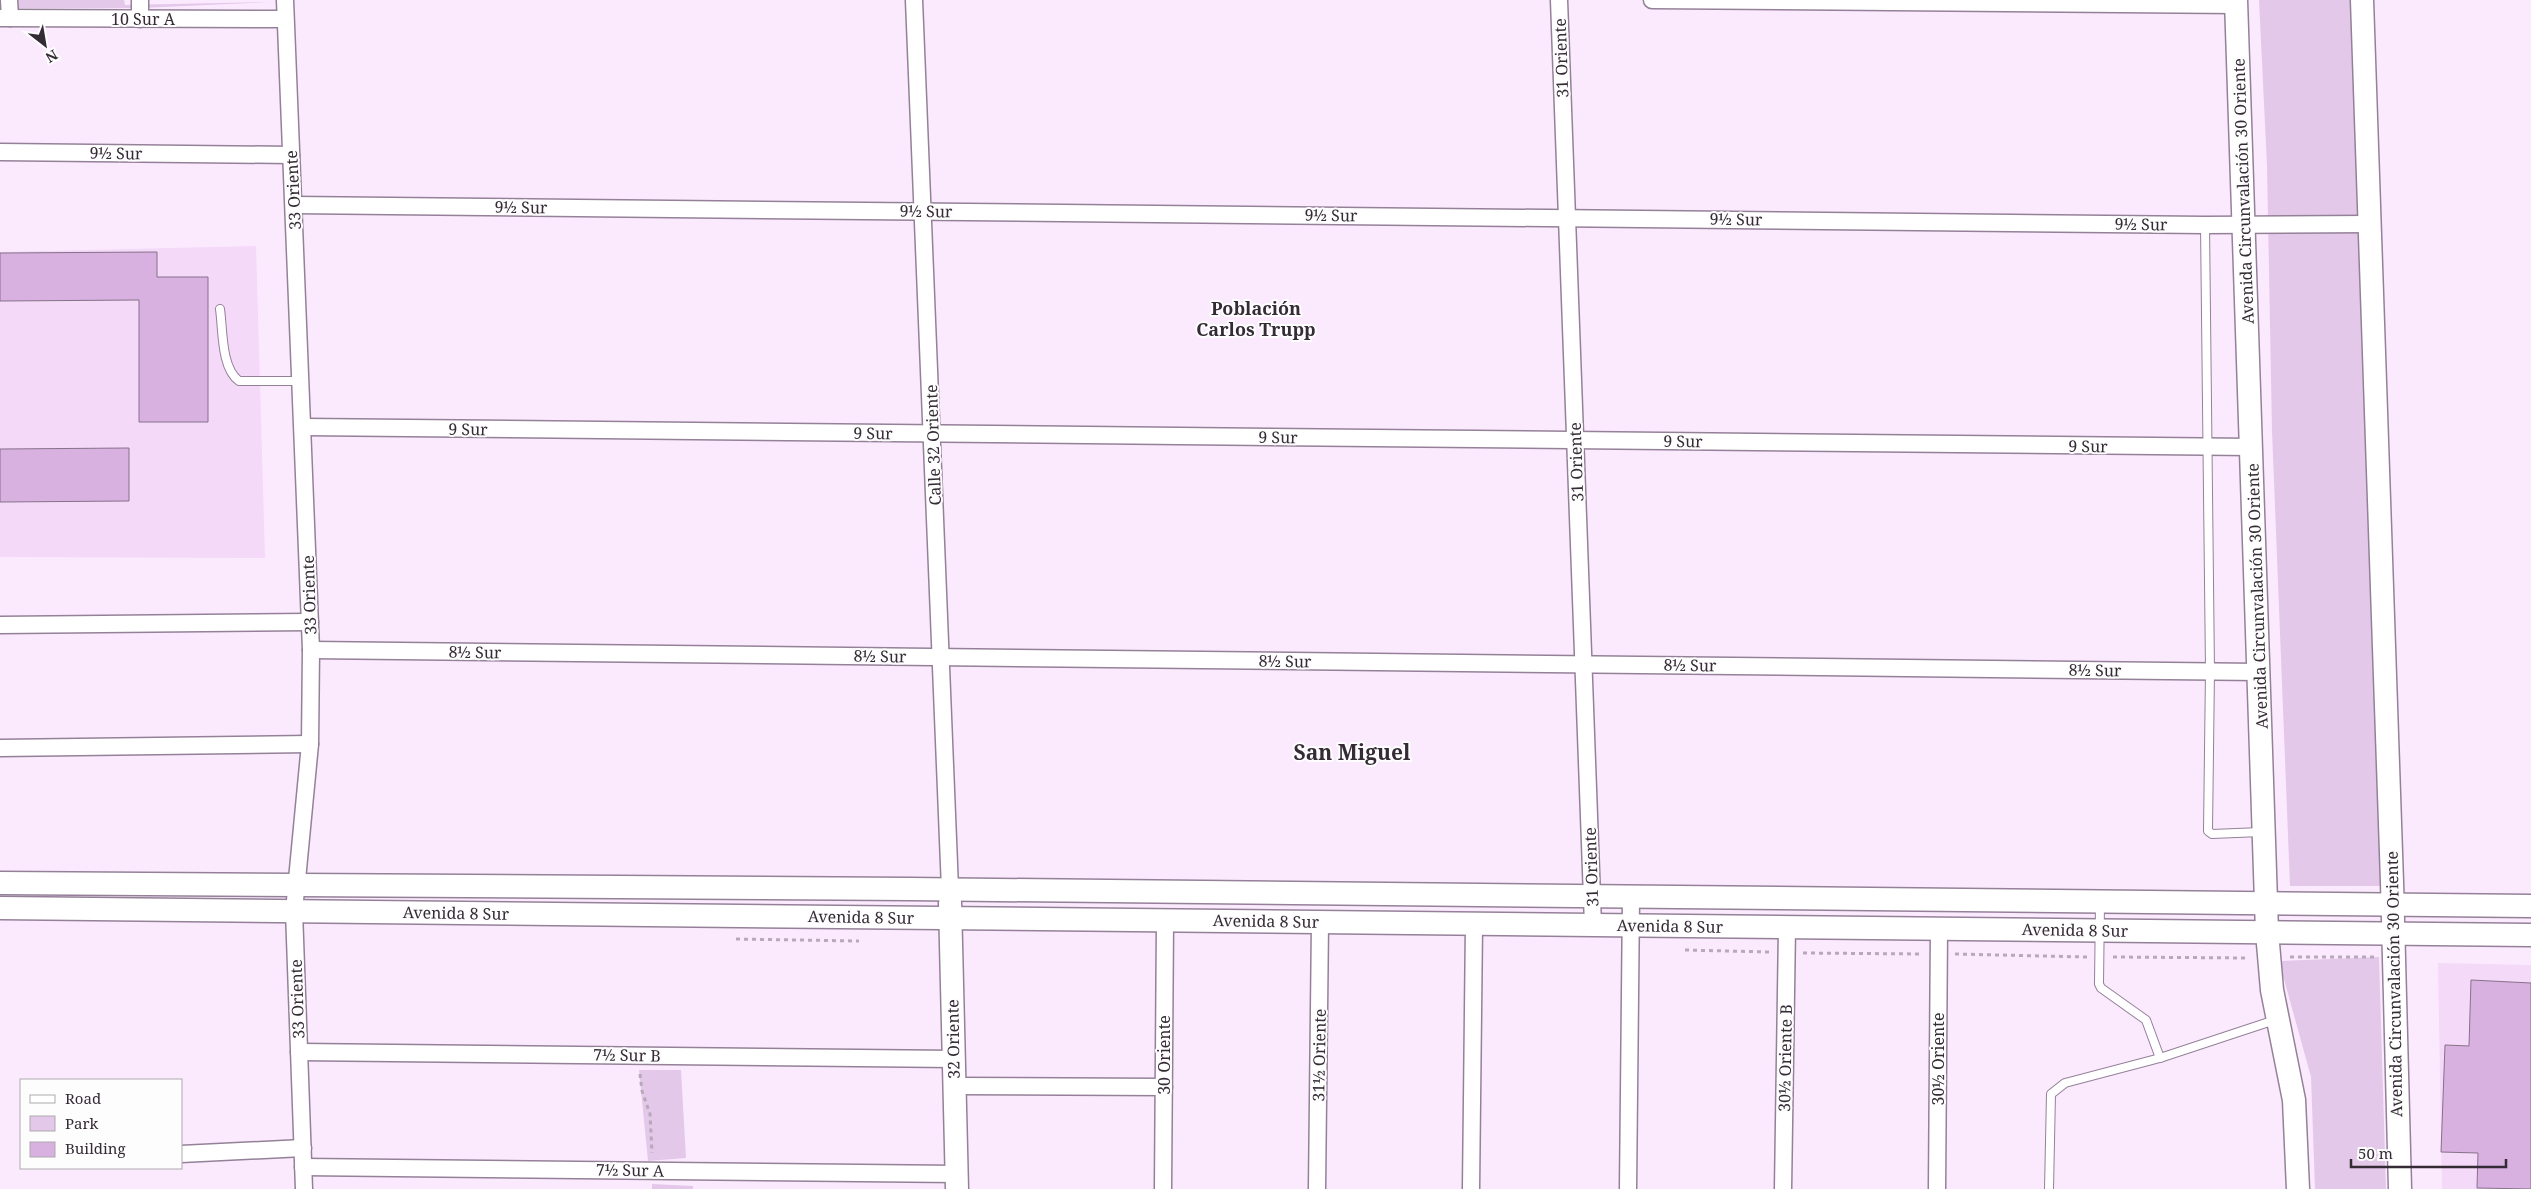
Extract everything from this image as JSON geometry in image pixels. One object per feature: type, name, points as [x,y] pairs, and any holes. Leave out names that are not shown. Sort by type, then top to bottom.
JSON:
[{"type":"street","points":[[5,18],[9,0]]},
{"type":"street","points":[[140,0],[140,19]]},
{"type":"street","name":"33 Oriente","points":[[285,0],[304,427],[311,650],[310,744],[295,884],[294,911],[304,1189]]},
{"type":"street","name":"Calle 32 Oriente","points":[[914,0],[950,889]]},
{"type":"street","name":"31 Oriente","points":[[1559,0],[1592,925]]},
{"type":"street","points":[[1652,0],[2236,2]]},
{"type":"street","name":"Avenida Circunvalación 30 Oriente","points":[[2362,0],[2400,1189]]},
{"type":"street","name":"Avenida Circunvalación 30 Oriente","points":[[2236,2],[2268,932],[2272,990],[2294,1100],[2298,1189]]},
{"type":"street","name":"10 Sur A","points":[[5,18],[285,18]]},
{"type":"street","name":"9½ Sur","points":[[0,152],[291,155]]},
{"type":"street","name":"9½ Sur","points":[[294,205],[2205,224],[2369,224]]},
{"type":"street","name":"9 Sur","points":[[304,427],[2252,448]]},
{"type":"street","points":[[0,624],[310,622]]},
{"type":"street","name":"8½ Sur","points":[[311,650],[2259,672]]},
{"type":"street","points":[[0,748],[310,744]]},
{"type":"street","name":"Avenida 8 Sur","points":[[0,883],[950,889],[1592,898],[2531,906]]},
{"type":"street","name":"32 Oriente","points":[[950,889],[957,1182]]},
{"type":"street","points":[[1628,1189],[1631,898]]},
{"type":"street","name":"Avenida 8 Sur","points":[[0,908],[2531,935]]},
{"type":"street","name":"30 Oriente","points":[[1163,1189],[1165,920]]},
{"type":"street","name":"31½ Oriente","points":[[1317,1189],[1320,922]]},
{"type":"street","points":[[1471,1189],[1474,924]]},
{"type":"street","name":"30½ Oriente B","points":[[1783,1189],[1787,927]]},
{"type":"street","name":"30½ Oriente","points":[[1937,1189],[1939,928]]},
{"type":"street","name":"7½ Sur B","points":[[299,1052],[954,1059]]},
{"type":"street","points":[[955,1086],[1164,1087]]},
{"type":"street","points":[[182,1154],[303,1148]]},
{"type":"street","name":"7½ Sur A","points":[[303,1167],[653,1171],[957,1182]]},
{"type":"lane","points":[[2205,224],[2210,672],[2208,831],[2212,834],[2264,832]]},
{"type":"lane","points":[[220,309],[227,360],[232,376],[238,381],[302,381]]},
{"type":"lane","points":[[2100,903],[2101,988],[2146,1020],[2160,1058]]},
{"type":"lane","points":[[2049,1189],[2051,1094],[2065,1083],[2160,1058],[2279,1018]]},
{"type":"path","points":[[643,1055],[640,1076],[650,1114],[653,1171]]},
{"type":"shaded area","points":[[256,246],[265,558],[0,557],[0,252]]},
{"type":"shaded area","points":[[2438,963],[2531,965],[2531,1189],[2442,1189]]},
{"type":"green space","points":[[0,0],[124,0],[125,5],[270,2],[141,8],[0,8]]},
{"type":"green space","points":[[2259,0],[2352,0],[2381,886],[2290,886],[2272,431],[2267,166]]},
{"type":"green space","points":[[2379,957],[2386,1189],[2315,1189],[2311,1077],[2279,961]]},
{"type":"green space","points":[[639,1070],[681,1070],[686,1158],[648,1161]]},
{"type":"green space","points":[[652,1184],[693,1186],[693,1189],[652,1189]]},
{"type":"building","points":[[157,252],[157,277],[208,277],[208,422],[139,422],[139,300],[0,301],[0,253]]},
{"type":"building","points":[[129,448],[129,501],[0,502],[0,449]]},
{"type":"building","points":[[2471,980],[2531,983],[2531,1189],[2477,1188],[2478,1153],[2441,1152],[2445,1045],[2469,1046]]},
{"type":"district","name":"Población Carlos Trupp","points":[[1256,319]]},
{"type":"district","name":"San Miguel","points":[[1352,753]]}]
